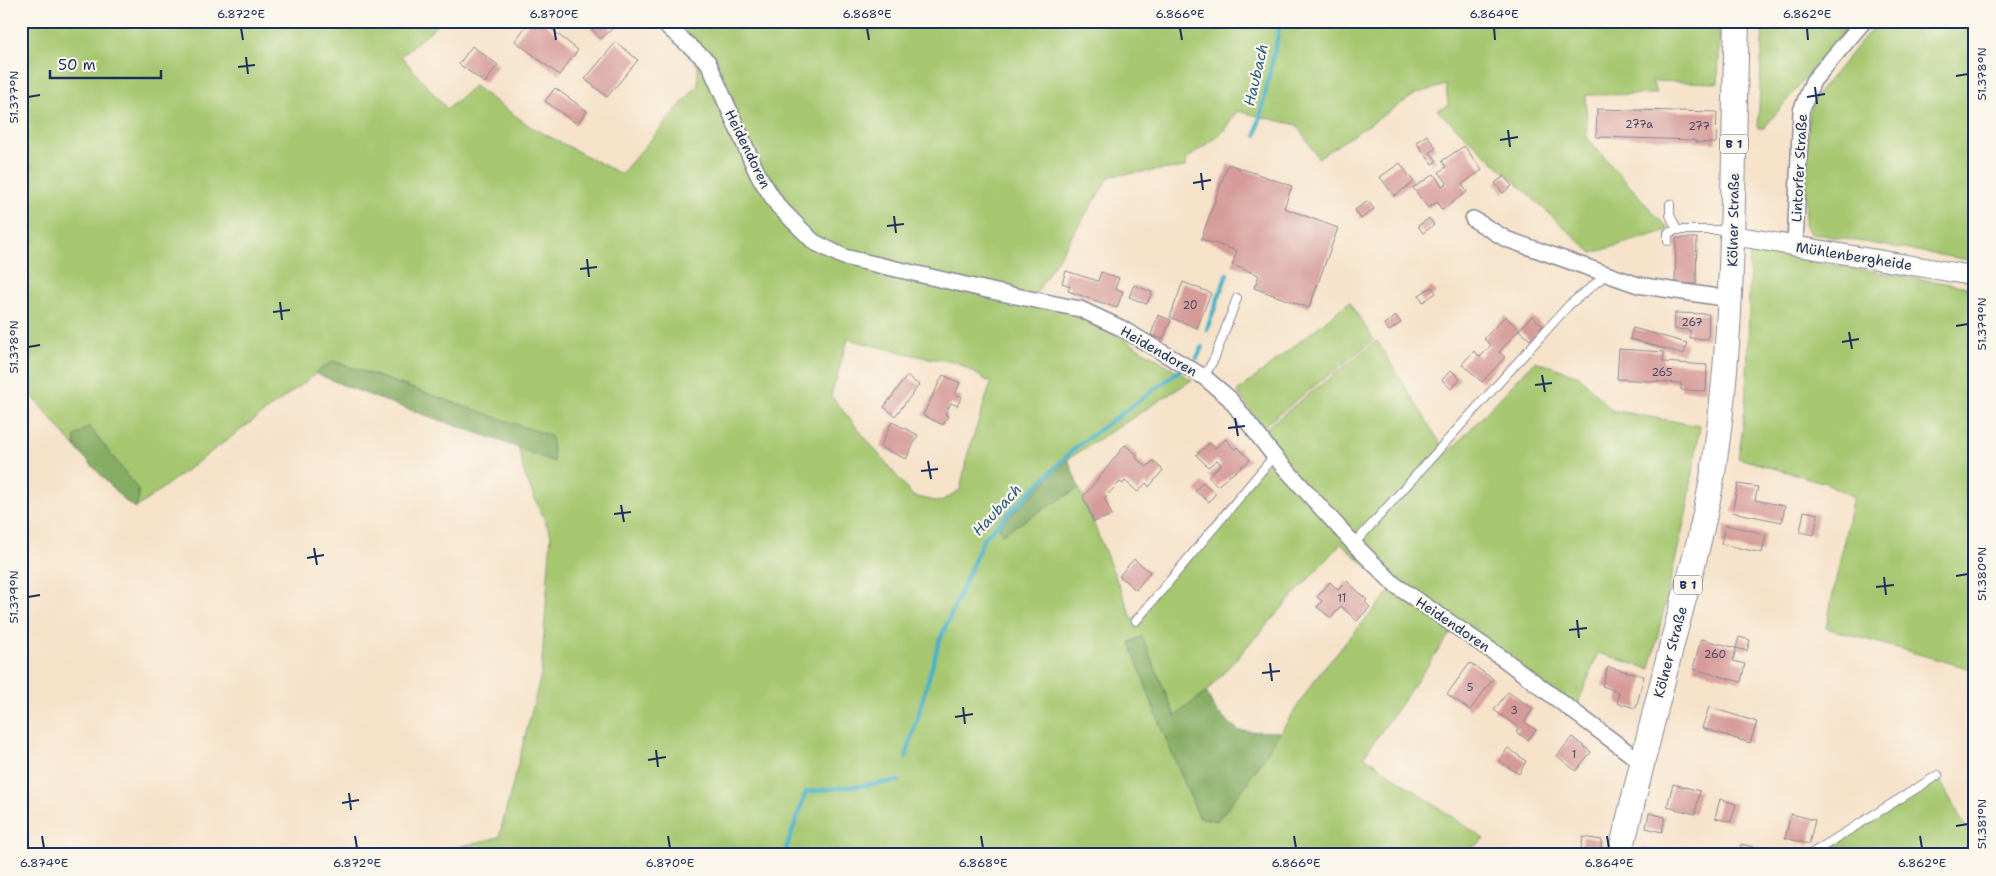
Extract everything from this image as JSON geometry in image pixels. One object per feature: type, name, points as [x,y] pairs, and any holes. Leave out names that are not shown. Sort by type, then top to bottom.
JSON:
[{"type":"main road","name":"Kölner Straße","points":[[1620,855],[1642,759],[1701,533],[1715,457],[1727,354],[1730,299],[1737,21]]},
{"type":"street","name":"Heidendoren","points":[[661,21],[708,62],[758,175],[778,206],[814,242],[844,257],[1080,309],[1121,328],[1204,377],[1230,398],[1274,456],[1354,544],[1395,585],[1506,660],[1633,756],[1642,759]]},
{"type":"street","name":"Lintorfer Straße","points":[[1795,246],[1801,111],[1813,81],[1864,21]]},
{"type":"street","points":[[1473,219],[1506,239],[1638,285],[1730,299]]},
{"type":"street","name":"Mühlenbergheide","points":[[1732,234],[1975,276]]},
{"type":"lane","points":[[1670,204],[1670,215],[1677,230]]},
{"type":"lane","points":[[1668,241],[1668,233],[1677,230],[1732,234]]},
{"type":"lane","points":[[1354,544],[1568,305],[1607,274]]},
{"type":"lane","points":[[1204,377],[1215,357],[1237,298]]},
{"type":"lane","points":[[1136,621],[1274,456]]},
{"type":"lane","points":[[1809,855],[1938,775]]},
{"type":"green space","points":[[21,21],[442,21],[401,56],[447,109],[474,86],[531,127],[621,174],[698,85],[698,65],[663,21],[1720,21],[1718,83],[1652,81],[1657,94],[1586,95],[1587,138],[1669,230],[1592,253],[1437,110],[1448,106],[1446,85],[1416,94],[1318,158],[1297,125],[1237,111],[1222,133],[1188,158],[1185,167],[1110,176],[1036,293],[1085,316],[1192,380],[1068,459],[999,527],[1002,534],[1079,488],[1133,620],[1273,457],[1263,430],[1377,341],[1447,454],[1535,361],[1579,376],[1611,410],[1700,426],[1687,510],[1650,669],[1598,653],[1577,706],[1452,631],[1364,756],[1484,839],[1463,855],[425,855],[499,837],[541,675],[551,535],[525,476],[518,446],[554,461],[551,437],[333,361],[136,508],[124,500],[76,448],[21,383]],"holes":[[[848,339],[922,357],[956,362],[991,383],[968,453],[960,490],[939,502],[913,496],[831,396]],[[1341,543],[1391,590],[1320,672],[1247,783],[1217,821],[1199,817],[1160,725],[1130,642],[1142,637],[1175,716],[1206,692]]]},
{"type":"green space","points":[[1763,21],[1852,21],[1764,128],[1758,128]]},
{"type":"green space","points":[[1878,21],[1975,21],[1975,261],[1810,233],[1805,225],[1809,115],[1815,97]]},
{"type":"green space","points":[[1750,251],[1975,288],[1975,670],[1826,628],[1853,497],[1826,483],[1738,458],[1747,382]]},
{"type":"green space","points":[[1349,302],[1374,340],[1262,427],[1237,392]]},
{"type":"green space","points":[[333,361],[551,436],[554,462],[495,439],[344,386],[315,373]]},
{"type":"green space","points":[[89,426],[138,489],[139,498],[136,508],[124,500],[76,448],[74,437]]},
{"type":"green space","points":[[1068,459],[1079,488],[1002,534],[999,527]]},
{"type":"green space","points":[[1142,636],[1175,716],[1206,692],[1216,711],[1239,731],[1280,732],[1247,783],[1217,821],[1199,817],[1160,725],[1130,643]]},
{"type":"green space","points":[[1938,777],[1975,844],[1975,855],[1819,855]]},
{"type":"building","points":[[530,21],[541,21],[578,50],[559,75],[515,41]]},
{"type":"building","points":[[584,21],[604,21],[612,29],[601,39]]},
{"type":"building","points":[[616,42],[638,60],[607,97],[585,79]]},
{"type":"building","points":[[472,46],[498,65],[485,83],[459,64]]},
{"type":"building","points":[[555,88],[587,111],[577,124],[545,101]]},
{"type":"building","points":[[1597,109],[1717,112],[1716,143],[1695,142],[1695,140],[1596,137]]},
{"type":"building","points":[[1427,135],[1436,148],[1430,152],[1437,161],[1432,164],[1416,142]]},
{"type":"building","points":[[1464,146],[1482,170],[1462,184],[1467,192],[1442,210],[1437,202],[1428,208],[1413,188],[1434,174],[1442,186],[1447,183],[1439,172],[1446,167],[1442,161]]},
{"type":"building","points":[[1400,163],[1414,182],[1394,196],[1380,177]]},
{"type":"building","points":[[1228,164],[1292,186],[1284,208],[1338,228],[1309,308],[1254,288],[1259,275],[1232,265],[1237,251],[1201,239]]},
{"type":"building","points":[[1504,176],[1512,186],[1503,193],[1495,183]]},
{"type":"building","points":[[1368,201],[1374,209],[1361,219],[1355,210]]},
{"type":"building","points":[[1429,218],[1434,225],[1423,233],[1418,226]]},
{"type":"building","points":[[1676,238],[1697,238],[1696,284],[1675,284]]},
{"type":"building","points":[[1066,271],[1098,281],[1101,272],[1119,278],[1115,289],[1123,291],[1117,308],[1068,291],[1070,286],[1062,283]]},
{"type":"building","points":[[1183,282],[1211,293],[1197,328],[1170,317]]},
{"type":"building","points":[[1134,285],[1152,292],[1147,304],[1129,297]]},
{"type":"building","points":[[1432,287],[1436,293],[1423,302],[1419,295]]},
{"type":"building","points":[[1675,313],[1709,314],[1708,339],[1690,338],[1690,330],[1674,329]]},
{"type":"building","points":[[1158,315],[1171,320],[1163,339],[1151,335]]},
{"type":"building","points":[[1396,316],[1401,323],[1389,331],[1384,324]]},
{"type":"building","points":[[1505,316],[1519,330],[1499,352],[1505,357],[1482,382],[1462,364],[1474,351],[1480,357],[1491,345],[1484,339]]},
{"type":"building","points":[[1532,316],[1543,326],[1530,340],[1519,330]]},
{"type":"building","points":[[1633,328],[1687,343],[1684,354],[1630,339]]},
{"type":"building","points":[[1619,349],[1664,352],[1663,362],[1707,365],[1706,391],[1681,390],[1681,383],[1617,379]]},
{"type":"building","points":[[1451,370],[1460,379],[1451,389],[1442,380]]},
{"type":"building","points":[[943,375],[960,383],[955,394],[962,397],[957,406],[951,403],[945,414],[948,416],[943,425],[923,415]]},
{"type":"building","points":[[907,376],[919,385],[895,416],[884,407]]},
{"type":"building","points":[[892,422],[918,435],[906,459],[880,447]]},
{"type":"building","points":[[1226,439],[1235,450],[1238,447],[1250,460],[1217,486],[1208,476],[1221,465],[1217,460],[1208,467],[1196,455],[1209,443],[1215,448]]},
{"type":"building","points":[[1125,445],[1138,455],[1136,458],[1147,467],[1153,461],[1163,470],[1149,487],[1146,483],[1138,492],[1125,481],[1123,484],[1120,482],[1104,498],[1112,515],[1094,522],[1083,497]]},
{"type":"building","points":[[1202,482],[1216,493],[1209,502],[1195,491]]},
{"type":"building","points":[[1738,484],[1758,487],[1755,500],[1785,506],[1782,522],[1732,512]]},
{"type":"building","points":[[1804,511],[1818,514],[1814,535],[1800,532]]},
{"type":"building","points":[[1725,525],[1766,534],[1762,553],[1721,544]]},
{"type":"building","points":[[1134,559],[1150,572],[1136,590],[1119,576]]},
{"type":"building","points":[[1347,581],[1367,600],[1365,602],[1370,607],[1357,621],[1341,606],[1331,618],[1317,607],[1322,601],[1317,597],[1330,582],[1338,590]]},
{"type":"building","points":[[1739,637],[1750,640],[1747,651],[1736,648]]},
{"type":"building","points":[[1701,639],[1736,648],[1733,661],[1745,664],[1741,682],[1693,669]]},
{"type":"building","points":[[1470,663],[1493,679],[1470,710],[1447,694]]},
{"type":"building","points":[[1608,667],[1644,676],[1636,708],[1617,703],[1619,692],[1602,686]]},
{"type":"building","points":[[1508,692],[1533,709],[1524,722],[1536,730],[1528,740],[1516,732],[1519,728],[1494,710]]},
{"type":"building","points":[[1709,707],[1757,722],[1750,743],[1702,728]]},
{"type":"building","points":[[1572,737],[1591,752],[1576,771],[1557,756]]},
{"type":"building","points":[[1508,748],[1526,761],[1519,774],[1499,761]]},
{"type":"building","points":[[1673,784],[1700,791],[1695,814],[1667,807]]},
{"type":"building","points":[[1720,799],[1736,804],[1731,822],[1715,818]]},
{"type":"building","points":[[1649,813],[1665,817],[1662,832],[1646,828]]},
{"type":"building","points":[[1791,814],[1815,820],[1809,844],[1785,838]]},
{"type":"building","points":[[1583,837],[1602,840],[1600,855],[1580,855]]},
{"type":"building","points":[[1741,844],[1762,849],[1761,855],[1739,855]]},
{"type":"building","points":[[1641,847],[1654,851],[1656,855],[1640,855]]},
{"type":"building","points":[[1546,849],[1577,854],[1577,855],[1545,855]]},
{"type":"waterway","name":"Haubach","points":[[1256,135],[1281,21]]},
{"type":"waterway","name":"Haubach","points":[[1207,329],[1227,274]]},
{"type":"waterway","name":"Haubach","points":[[1197,358],[1202,347]]},
{"type":"waterway","name":"Haubach","points":[[906,757],[939,642],[984,538],[1076,447],[1182,369]]},
{"type":"waterway","name":"Haubach","points":[[784,855],[806,792],[899,781]]}]
